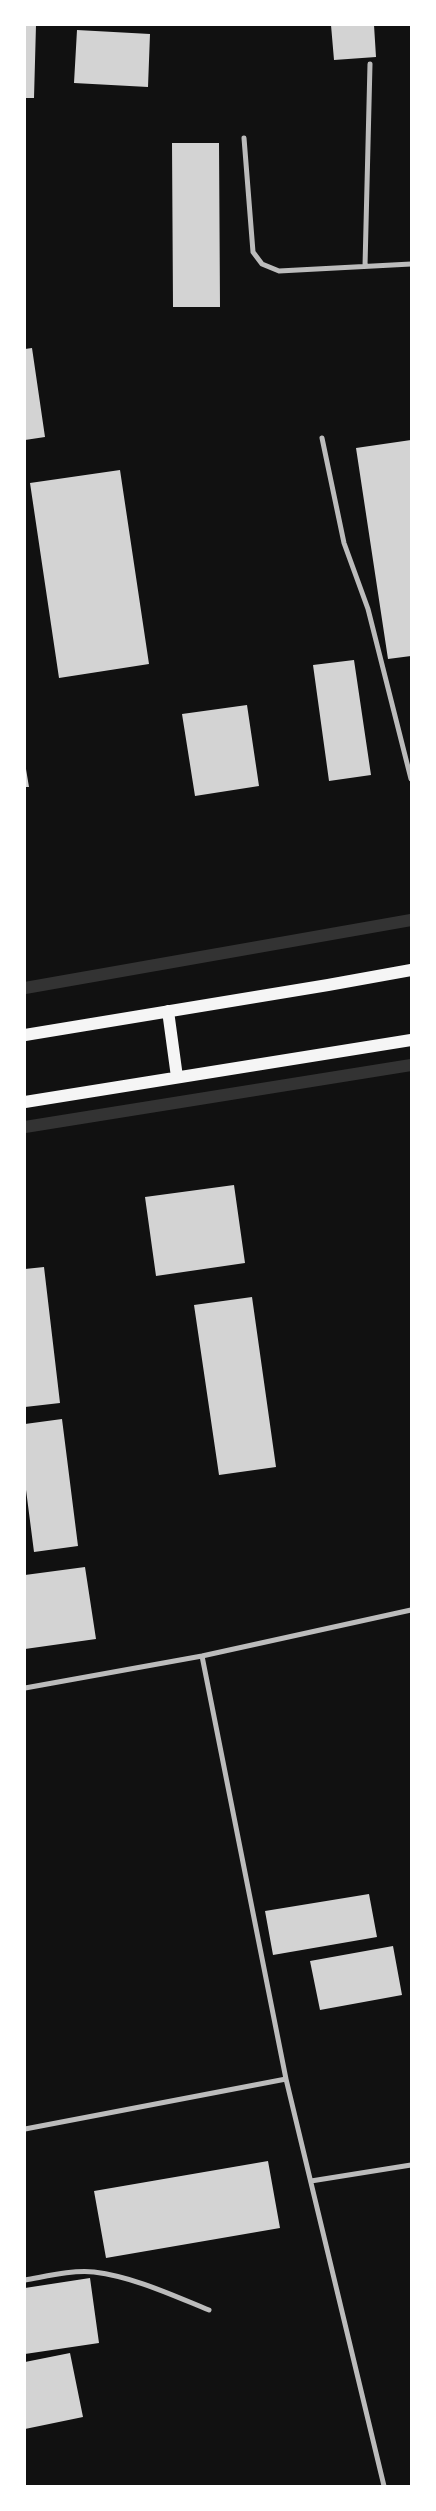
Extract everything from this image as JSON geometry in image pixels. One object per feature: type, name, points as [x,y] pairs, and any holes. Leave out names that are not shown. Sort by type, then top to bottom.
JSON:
[{"type":"main road","points":[[25,1035],[411,970]]},
{"type":"main road","points":[[168,1011],[177,1076]]},
{"type":"main road","points":[[25,1102],[177,1076],[411,1040]]},
{"type":"street","points":[[365,266],[370,64]]},
{"type":"street","points":[[244,138],[253,252],[262,264],[279,271],[411,264]]},
{"type":"street","points":[[322,438],[344,543],[368,609],[411,779]]},
{"type":"street","points":[[25,1688],[202,1656],[411,1610]]},
{"type":"street","points":[[202,1656],[286,2079],[384,2486]]},
{"type":"street","points":[[25,2129],[286,2079]]},
{"type":"street","points":[[311,2181],[411,2165]]},
{"type":"street","points":[[25,2280],[68,2272],[94,2272],[160,2289],[208,2310]]},
{"type":"building","points":[[25,25],[36,25],[34,98],[25,98]]},
{"type":"building","points":[[331,25],[374,25],[376,57],[334,60]]},
{"type":"building","points":[[77,30],[150,34],[148,87],[74,83]]},
{"type":"building","points":[[172,143],[219,143],[220,307],[173,307]]},
{"type":"building","points":[[32,348],[45,437],[25,440],[25,349]]},
{"type":"building","points":[[411,440],[411,656],[388,659],[356,448]]},
{"type":"building","points":[[120,470],[149,664],[59,678],[30,483]]},
{"type":"building","points":[[354,660],[371,775],[329,781],[313,665]]},
{"type":"building","points":[[247,705],[259,786],[195,796],[182,714]]},
{"type":"building","points":[[26,769],[29,787],[25,787]]},
{"type":"building","points":[[234,1185],[245,1263],[156,1276],[145,1197]]},
{"type":"building","points":[[44,1267],[60,1403],[25,1407],[25,1269]]},
{"type":"building","points":[[252,1297],[276,1467],[219,1475],[194,1305]]},
{"type":"building","points":[[62,1419],[78,1546],[34,1552],[25,1482],[25,1424]]},
{"type":"building","points":[[85,1567],[96,1639],[25,1649],[25,1575]]},
{"type":"building","points":[[369,1894],[377,1937],[273,1955],[265,1911]]},
{"type":"building","points":[[393,1946],[402,1995],[320,2010],[310,1961]]},
{"type":"building","points":[[268,2161],[280,2228],[106,2258],[94,2191]]},
{"type":"building","points":[[90,2278],[99,2343],[25,2354],[25,2288]]},
{"type":"building","points":[[70,2353],[83,2417],[25,2429],[25,2362]]},
{"type":"waterway","points":[[25,988],[411,920]]},
{"type":"waterway","points":[[25,1127],[411,1065]]}]
